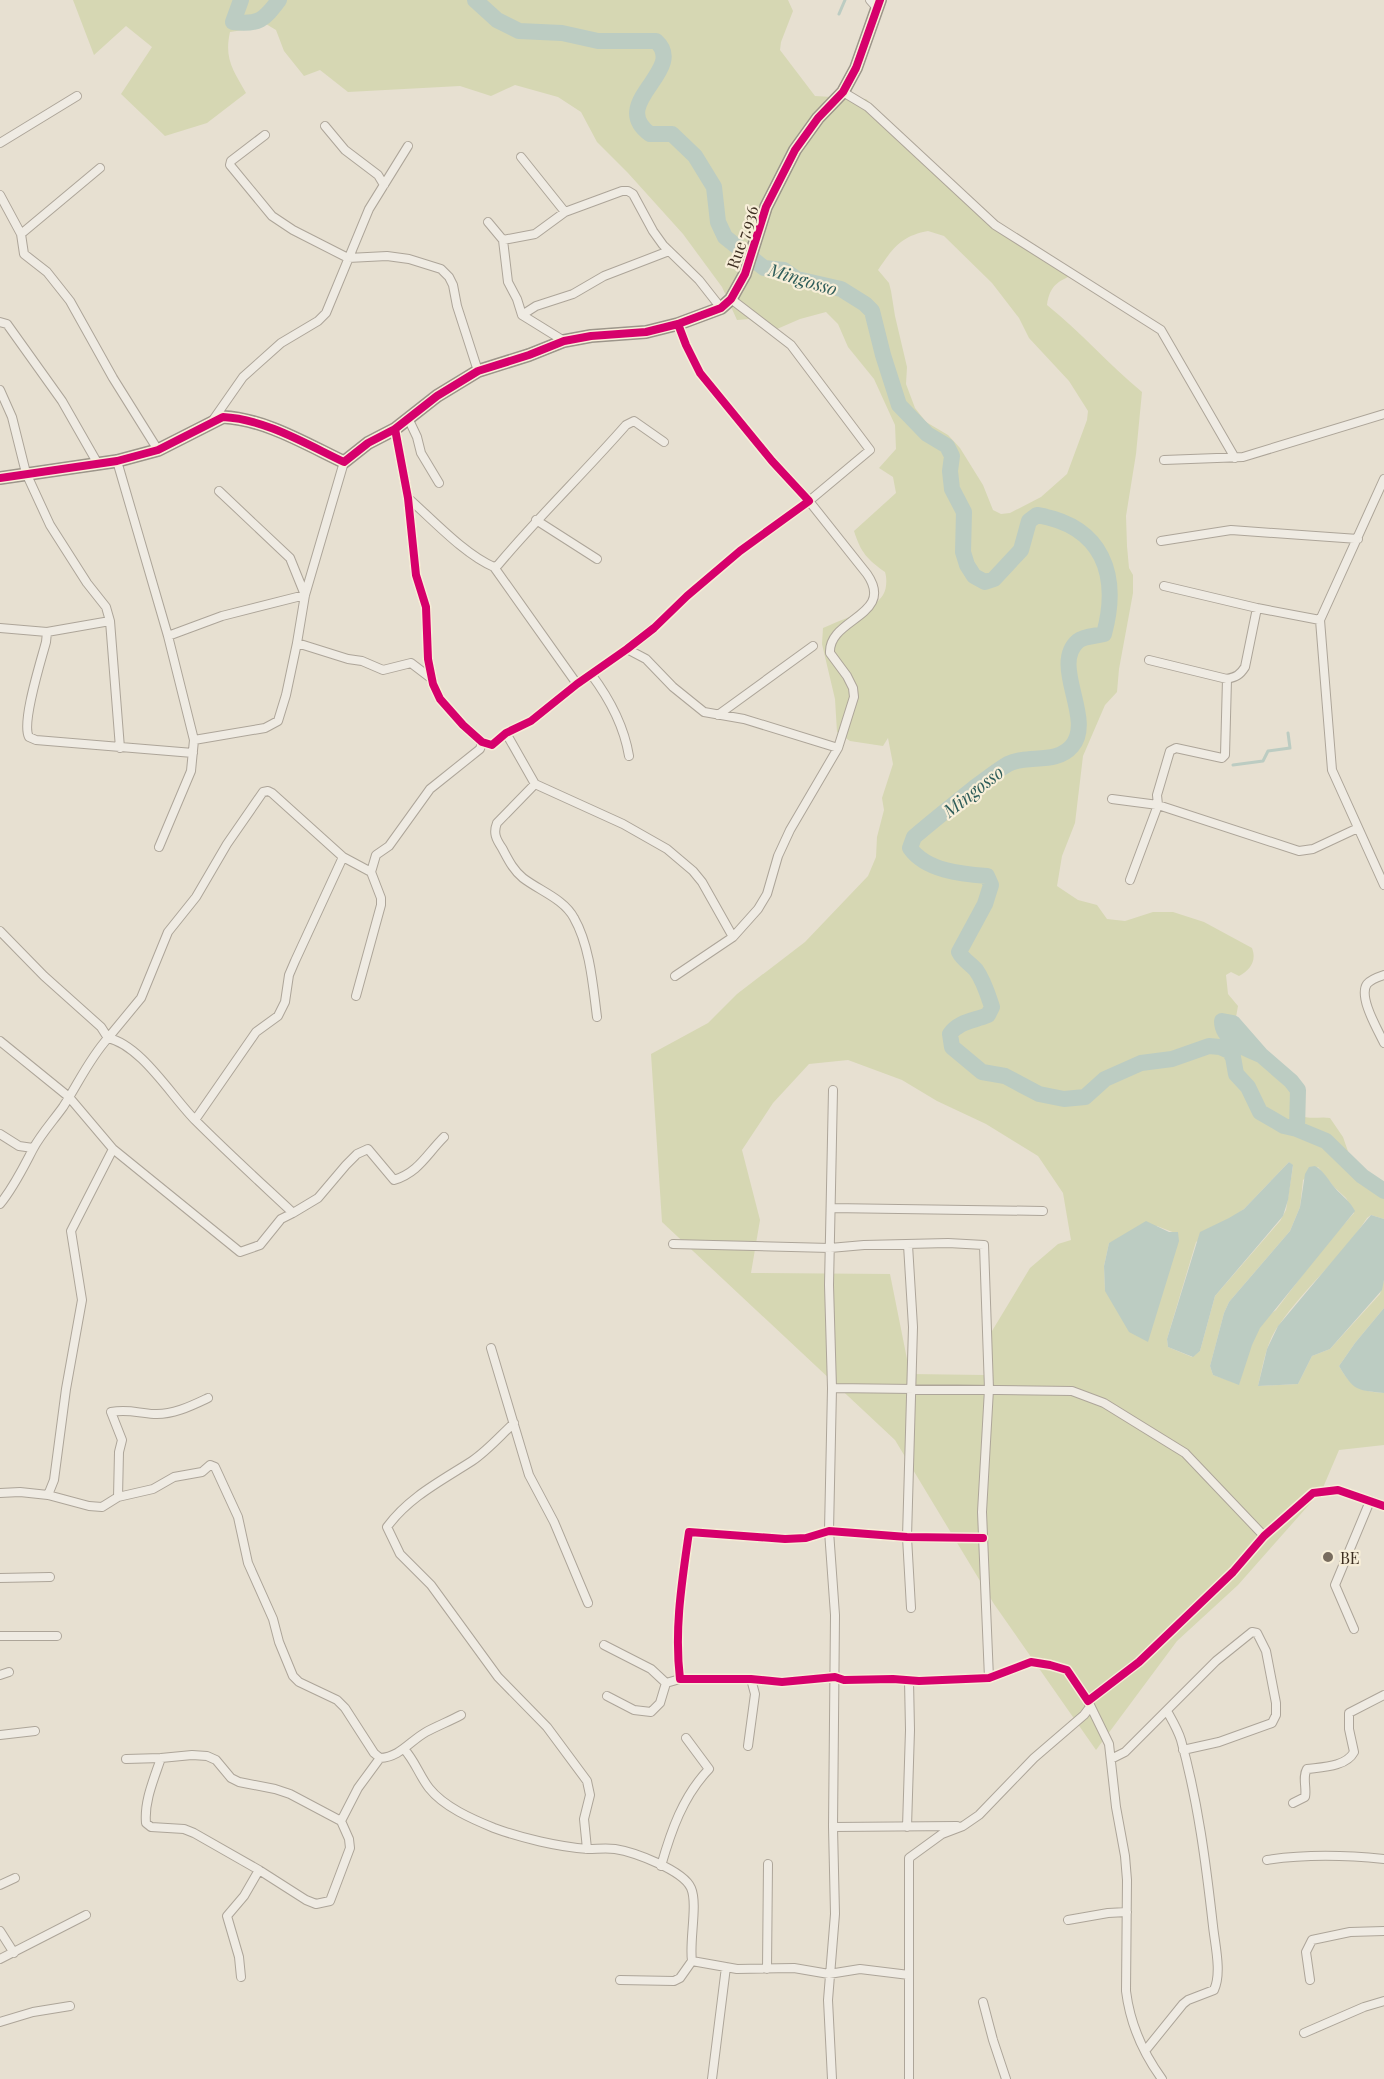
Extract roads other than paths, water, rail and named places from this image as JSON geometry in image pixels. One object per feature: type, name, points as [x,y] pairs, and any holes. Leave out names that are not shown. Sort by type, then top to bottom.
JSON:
[{"type":"street","name":"Rue 7.936","points":[[344,462],[368,443],[395,429],[437,396],[478,371],[564,341],[591,336],[646,332],[678,324],[721,308],[731,299],[745,274],[766,207],[795,150],[818,118],[843,92],[864,51],[876,3]]},
{"type":"street","points":[[843,92],[868,107],[995,225],[1161,330],[1235,458]]},
{"type":"street","points":[[0,143],[77,96]]},
{"type":"street","points":[[325,126],[345,150],[378,175],[384,185]]},
{"type":"street","points":[[265,135],[231,160],[230,165],[272,216],[292,230],[348,258],[387,256],[441,269],[453,285],[457,306],[478,371]]},
{"type":"street","points":[[213,420],[243,377],[281,343],[318,321],[326,313],[369,209],[408,146]]},
{"type":"street","points":[[521,158],[565,212]]},
{"type":"street","points":[[21,234],[100,168]]},
{"type":"street","points":[[503,240],[535,234],[565,212],[622,191],[628,191],[633,194],[653,231],[669,251],[699,280],[721,308]]},
{"type":"street","points":[[0,195],[21,234],[24,254],[47,272],[70,301],[158,450]]},
{"type":"street","points":[[488,222],[503,240],[508,282],[522,315],[564,341]]},
{"type":"street","points":[[522,315],[536,306],[573,294],[604,276],[669,251]]},
{"type":"street","points":[[395,429],[408,498],[416,575],[426,607],[428,659],[432,679],[440,699],[463,725],[482,742],[492,745],[506,733],[531,721],[654,628],[740,550],[809,501],[870,450],[791,345],[731,299]]},
{"type":"street","points":[[0,322],[7,324],[62,401],[98,464]]},
{"type":"street","points":[[675,976],[733,937],[758,909],[767,894],[778,856],[790,830],[838,748],[854,697],[847,676],[834,660],[829,649],[843,628],[871,606],[875,595],[873,583],[867,574],[809,501],[772,461],[700,373],[688,351],[678,324]]},
{"type":"street","points":[[0,390],[12,417],[26,473],[50,525],[87,583],[106,607],[110,621],[120,748]]},
{"type":"street","points":[[1164,460],[1235,458],[1384,414]]},
{"type":"street","points":[[0,478],[117,461],[158,450],[222,417],[234,417],[281,432],[344,462],[305,595],[286,695],[278,721],[265,728],[194,740]]},
{"type":"street","points":[[408,418],[417,437],[421,453],[439,483]]},
{"type":"street","points":[[494,567],[536,520],[548,512],[626,425],[634,421],[664,442]]},
{"type":"street","points":[[117,461],[168,636],[194,740],[186,783],[159,847]]},
{"type":"street","points":[[1384,479],[1320,620],[1332,770],[1384,885]]},
{"type":"street","points":[[219,492],[290,558],[305,595]]},
{"type":"street","points":[[408,498],[456,540],[486,564],[494,567],[577,684]]},
{"type":"street","points":[[536,520],[597,559]]},
{"type":"street","points":[[1161,541],[1231,530],[1358,539]]},
{"type":"street","points":[[1164,586],[1320,620]]},
{"type":"street","points":[[168,636],[222,616],[305,595]]},
{"type":"street","points":[[1149,660],[1227,679],[1241,674],[1245,667],[1257,608]]},
{"type":"street","points":[[0,628],[47,633],[110,621]]},
{"type":"street","points":[[47,633],[30,706],[26,731],[29,737],[36,740],[193,753]]},
{"type":"street","points":[[297,643],[348,659],[362,661],[382,670],[411,663],[432,679]]},
{"type":"street","points":[[718,715],[813,646]]},
{"type":"street","points":[[627,649],[646,659],[673,687],[704,712],[744,719],[838,748]]},
{"type":"street","points":[[591,674],[603,690],[626,737],[629,756]]},
{"type":"street","points":[[1130,880],[1158,805],[1157,795],[1172,749],[1222,758],[1225,755],[1227,679]]},
{"type":"street","points":[[506,733],[535,784],[622,824],[667,849],[693,871],[702,882],[733,937]]},
{"type":"street","points":[[356,996],[381,905],[381,898],[371,872],[376,855],[389,846],[430,789],[480,749],[482,742]]},
{"type":"street","points":[[535,784],[497,823],[494,830],[495,837],[514,869],[565,906],[574,918],[590,967],[597,1017]]},
{"type":"street","points":[[0,1204],[27,1162],[33,1148],[69,1097],[97,1050],[141,998],[168,932],[196,897],[219,857],[263,792],[268,790],[272,793],[343,857],[371,872]]},
{"type":"street","points":[[1112,799],[1158,805],[1299,851],[1313,849],[1358,828]]},
{"type":"street","points":[[195,1120],[256,1032],[278,1016],[285,1002],[289,975],[343,857]]},
{"type":"street","points":[[0,931],[44,976],[101,1028],[108,1038],[118,1040],[140,1058],[195,1120],[293,1213]]},
{"type":"street","points":[[1384,975],[1367,983],[1364,992],[1365,1000],[1384,1043]]},
{"type":"street","points":[[0,1041],[69,1097],[113,1149],[240,1252],[260,1245],[281,1219],[318,1198],[357,1154],[368,1149],[394,1180],[419,1168],[444,1137]]},
{"type":"street","points":[[832,2079],[828,2000],[835,1914],[833,1827],[835,1615],[829,1531],[832,1388],[829,1285],[833,1090]]},
{"type":"street","points":[[0,1134],[19,1146],[33,1148]]},
{"type":"street","points":[[48,1495],[56,1471],[66,1389],[82,1300],[71,1231],[113,1149]]},
{"type":"street","points":[[831,1208],[1043,1211]]},
{"type":"street","points":[[673,1244],[830,1248],[948,1243],[984,1245],[989,1389],[982,1512],[989,1678]]},
{"type":"street","points":[[908,1245],[913,1327],[907,1537],[911,1608]]},
{"type":"street","points":[[490,1348],[529,1475],[554,1522],[588,1604]]},
{"type":"street","points":[[832,1388],[1072,1391],[1104,1403],[1185,1453],[1264,1536]]},
{"type":"street","points":[[118,1497],[118,1467],[122,1440],[111,1412],[125,1409],[153,1414],[171,1413],[208,1398]]},
{"type":"street","points":[[514,1423],[475,1459],[419,1494],[396,1514],[387,1527],[400,1554],[431,1586],[498,1677],[547,1727],[587,1780],[590,1795],[584,1819],[587,1849]]},
{"type":"street","points":[[0,1493],[20,1492],[48,1495],[89,1506],[102,1507],[118,1497],[153,1489],[174,1477],[202,1472],[210,1465],[215,1467],[238,1516],[248,1563],[273,1619],[279,1642],[293,1676],[299,1682],[337,1700],[345,1708],[374,1753],[380,1758],[388,1758],[426,1732],[461,1715]]},
{"type":"street","points":[[1088,1701],[1140,1662],[1233,1572],[1264,1536],[1313,1493],[1338,1490],[1384,1506]]},
{"type":"street","points":[[1354,1629],[1335,1585],[1370,1501]]},
{"type":"street","points":[[680,1679],[678,1613],[689,1532],[785,1539],[806,1538],[829,1531],[907,1537],[983,1538]]},
{"type":"street","points":[[0,1578],[50,1577]]},
{"type":"street","points":[[1111,1759],[1125,1752],[1243,1637],[1252,1632],[1257,1633],[1266,1651],[1275,1702],[1276,1715],[1272,1723],[1219,1742],[1183,1750]]},
{"type":"street","points":[[0,1636],[57,1636]]},
{"type":"street","points":[[604,1645],[651,1670],[666,1683]]},
{"type":"street","points":[[666,1683],[680,1679],[751,1679],[782,1682],[835,1677],[844,1680],[989,1678],[1031,1662],[1067,1670],[1088,1701],[1109,1744],[1127,1880],[1126,1991],[1128,2007],[1144,2051],[1162,2079]]},
{"type":"street","points":[[0,1675],[9,1672]]},
{"type":"street","points":[[748,1746],[755,1694],[751,1679]]},
{"type":"street","points":[[907,1827],[909,1680]]},
{"type":"street","points":[[608,1696],[634,1710],[651,1712],[660,1703],[666,1683]]},
{"type":"street","points":[[1293,1803],[1305,1797],[1307,1790],[1304,1774],[1306,1769],[1334,1765],[1351,1758],[1354,1752],[1349,1730],[1350,1713],[1384,1695]]},
{"type":"street","points":[[909,2079],[909,1858],[942,1834],[963,1826],[980,1815],[1034,1758],[1084,1715],[1090,1707],[1088,1701]]},
{"type":"street","points":[[1144,2051],[1183,2004],[1214,1990],[1216,1986],[1217,1964],[1206,1868],[1194,1796],[1180,1737],[1167,1711]]},
{"type":"street","points":[[0,1735],[35,1731]]},
{"type":"street","points":[[661,1866],[668,1840],[681,1808],[698,1781],[709,1769],[686,1738]]},
{"type":"street","points":[[404,1749],[410,1755],[429,1788],[466,1816],[519,1835],[587,1849],[614,1849],[637,1855],[682,1877],[691,1886],[693,1895],[690,1944],[692,1961],[680,1978],[674,1981],[620,1980]]},
{"type":"street","points":[[126,1759],[207,1756],[216,1760],[231,1778],[239,1782],[290,1794],[341,1821],[349,1839],[350,1848],[330,1901],[316,1904],[306,1900],[194,1833],[184,1829],[151,1827],[146,1823],[149,1795],[161,1758]]},
{"type":"street","points":[[341,1821],[358,1788],[380,1758]]},
{"type":"street","points":[[833,1827],[963,1826]]},
{"type":"street","points":[[1267,1860],[1298,1856],[1384,1859]]},
{"type":"street","points":[[767,1969],[768,1864]]},
{"type":"street","points":[[240,1977],[239,1958],[227,1916],[244,1896],[259,1870]]},
{"type":"street","points":[[0,1885],[15,1878]]},
{"type":"street","points":[[1068,1920],[1126,1912]]},
{"type":"street","points":[[0,1959],[86,1915]]},
{"type":"street","points":[[0,1931],[14,1953]]},
{"type":"street","points":[[1310,1980],[1306,1952],[1312,1940],[1350,1932],[1384,1931]]},
{"type":"street","points":[[692,1961],[737,1970],[794,1968],[829,1974],[860,1969],[909,1975]]},
{"type":"street","points":[[711,2079],[726,1967]]},
{"type":"street","points":[[1305,2033],[1364,2007],[1384,2001]]},
{"type":"street","points":[[983,2002],[1006,2079]]},
{"type":"street","points":[[0,2022],[33,2012],[70,2006]]},
{"type":"waterway","name":"Mingosso","points":[[241,0],[233,22],[249,23],[260,20],[279,0]]},
{"type":"waterway","name":"Mingosso","points":[[475,0],[497,20],[519,31],[562,33],[598,41],[656,41],[663,52],[663,63],[641,99],[637,110],[639,122],[650,134],[672,134],[695,156],[714,187],[718,222],[725,237],[764,268],[784,270],[797,279],[841,289],[872,311],[899,405],[927,434],[947,446],[952,456],[950,471],[952,489],[964,512],[963,552],[974,576],[985,582],[994,579],[1021,550],[1029,521],[1037,515],[1059,521],[1078,530],[1101,556],[1110,592],[1104,634],[1078,641],[1071,651],[1068,664],[1079,722],[1078,735],[1072,746],[1058,755],[1008,764],[974,788],[914,837],[910,848],[925,862],[945,870],[987,876],[991,885],[985,904],[959,952],[979,974],[992,1007],[988,1015],[962,1024],[954,1030],[950,1034],[952,1047],[982,1072],[1005,1076],[1039,1094],[1064,1099],[1085,1097],[1105,1079],[1141,1063],[1172,1059],[1209,1046],[1220,1047],[1229,1051],[1233,1057],[1236,1074],[1248,1087],[1260,1112],[1284,1126],[1326,1141],[1362,1176],[1384,1191]]},
{"type":"waterway","points":[[839,14],[845,0]]},
{"type":"waterway","points":[[1233,765],[1263,761],[1268,751],[1290,748],[1288,733]]},
{"type":"waterway","points":[[1261,1055],[1230,1039],[1223,1028],[1222,1021],[1233,1023],[1261,1055],[1298,1090],[1297,1129]]},
{"type":"place","name":"BE","points":[[1328,1557]]}]
